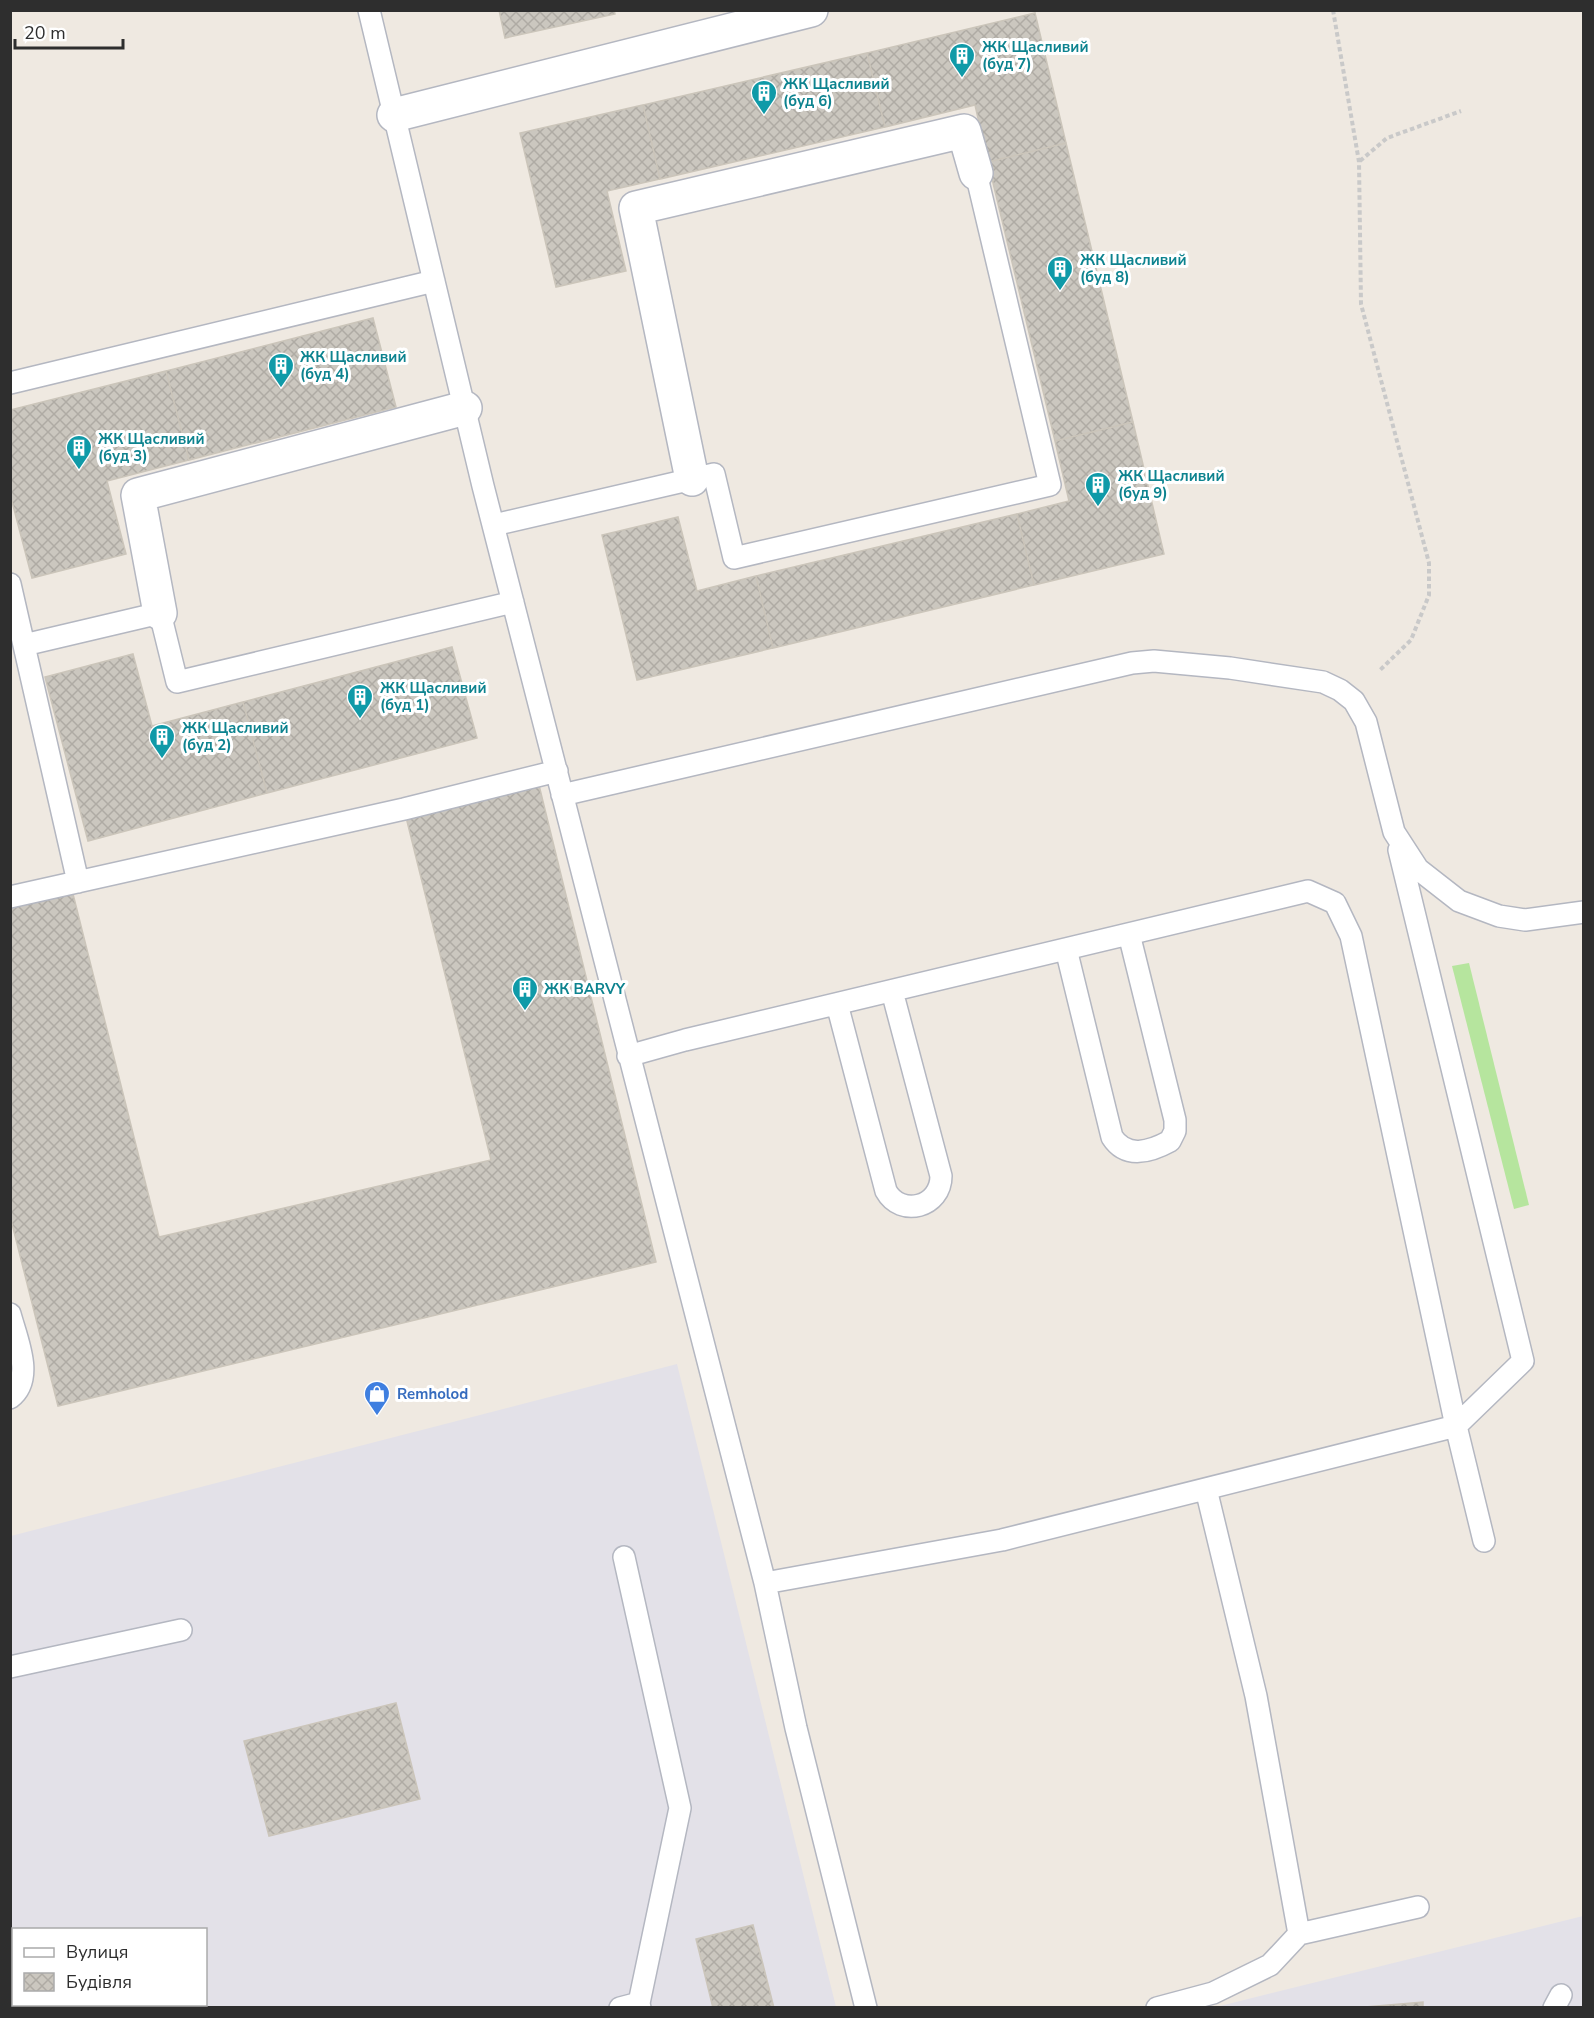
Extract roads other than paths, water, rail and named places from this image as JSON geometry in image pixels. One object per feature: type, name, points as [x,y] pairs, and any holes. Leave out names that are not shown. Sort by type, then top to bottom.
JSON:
[{"type":"street","points":[[394,115],[811,10]]},
{"type":"street","points":[[692,479],[636,208],[963,131],[976,173]]},
{"type":"street","points":[[160,613],[138,495],[465,408]]},
{"type":"lane","points":[[369,10],[513,602],[765,1583],[796,1728],[866,2007]]},
{"type":"lane","points":[[494,525],[714,474],[734,558],[1050,484],[976,173]]},
{"type":"lane","points":[[10,383],[434,281]]},
{"type":"lane","points":[[10,584],[78,882]]},
{"type":"lane","points":[[24,645],[160,613],[177,682],[513,602]]},
{"type":"lane","points":[[562,795],[1132,663],[1154,661],[1230,668],[1323,682],[1340,690],[1354,701],[1366,722],[1523,1360],[1456,1426],[1002,1540],[765,1583]]},
{"type":"lane","points":[[10,897],[404,809],[557,771]]},
{"type":"lane","points":[[1394,832],[1418,869],[1460,901],[1499,916],[1525,920],[1584,912]]},
{"type":"lane","points":[[628,1056],[1308,891],[1335,903],[1351,936],[1456,1426],[1484,1541]]},
{"type":"lane","points":[[1066,949],[1112,1137],[1118,1146],[1128,1152],[1139,1152],[1170,1141],[1175,1131],[1175,1120],[1129,934]]},
{"type":"lane","points":[[837,1004],[886,1191],[891,1201],[901,1206],[912,1207],[935,1197],[941,1187],[941,1176],[892,991]]},
{"type":"lane","points":[[10,1314],[25,1374],[19,1392],[10,1398]]},
{"type":"lane","points":[[1206,1490],[1256,1696],[1299,1934]]},
{"type":"lane","points":[[624,1557],[680,1808],[633,2006]]},
{"type":"lane","points":[[10,1667],[181,1630]]},
{"type":"lane","points":[[1157,2007],[1213,1993],[1270,1965],[1299,1934],[1418,1907]]},
{"type":"place","name":"ЖК Щасливий (буд 7)","points":[[962,79]]},
{"type":"place","name":"ЖК Щасливий (буд 6)","points":[[764,116]]},
{"type":"place","name":"ЖК Щасливий (буд 8)","points":[[1060,292]]},
{"type":"place","name":"ЖК Щасливий (буд 4)","points":[[281,389]]},
{"type":"place","name":"ЖК Щасливий (буд 3)","points":[[79,471]]},
{"type":"place","name":"ЖК Щасливий (буд 9)","points":[[1098,508]]},
{"type":"place","name":"ЖК Щасливий (буд 1)","points":[[360,720]]},
{"type":"place","name":"ЖК Щасливий (буд 2)","points":[[162,760]]},
{"type":"place","name":"ЖК BARVY","points":[[525,1012]]},
{"type":"place","name":"Remholod","points":[[377,1417]]}]
